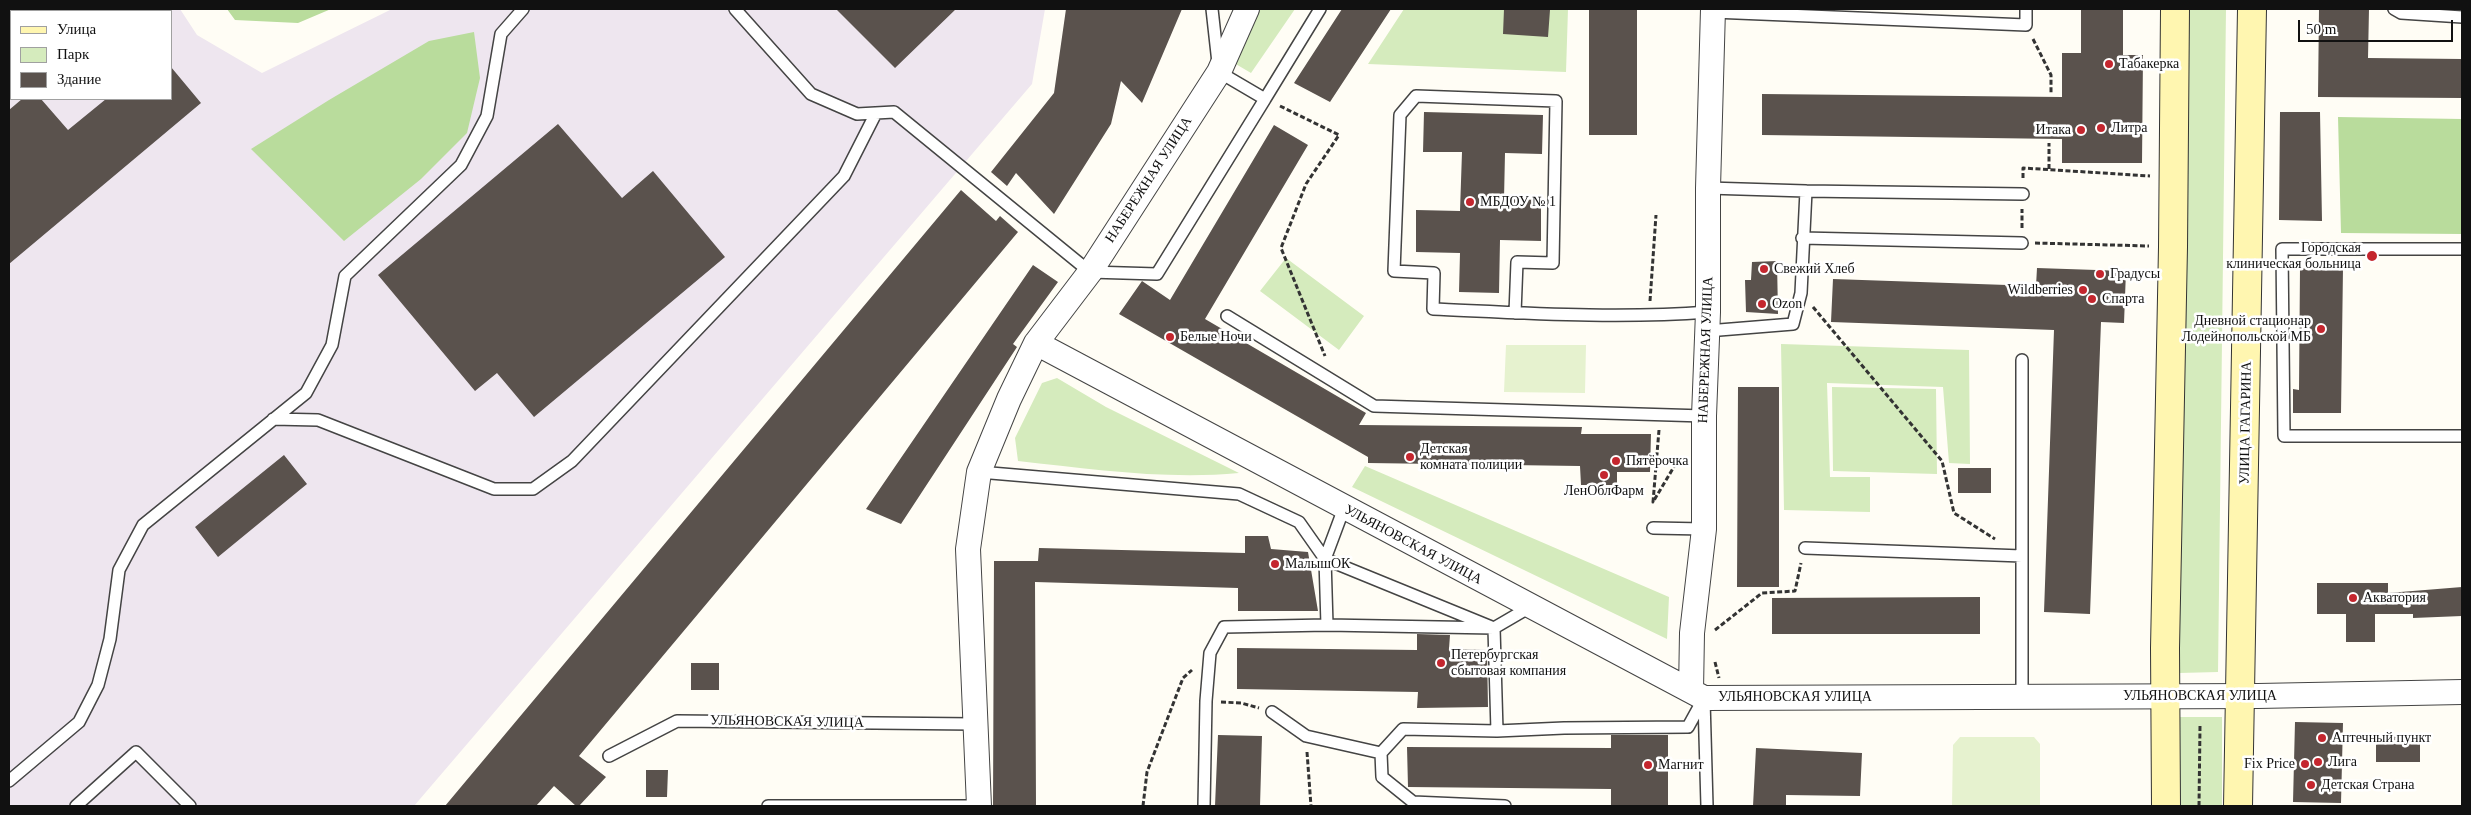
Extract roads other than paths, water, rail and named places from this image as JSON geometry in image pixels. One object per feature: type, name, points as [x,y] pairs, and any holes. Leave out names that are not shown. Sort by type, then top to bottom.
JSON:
[{"type":"street","name":"НАБЕРЕЖНАЯ УЛИЦА","points":[[978,806],[968,549],[979,472],[1009,399],[1036,343],[1090,272],[1219,72],[1247,9]]},
{"type":"street","points":[[2166,806],[2175,9]]},
{"type":"street","name":"УЛИЦА ГАГАРИНА","points":[[2238,806],[2252,9]]},
{"type":"street","name":"НАБЕРЕЖНАЯ УЛИЦА","points":[[1706,696],[1692,633],[1704,529],[1704,416],[1708,322],[1708,188],[1713,10]]},
{"type":"street","name":"УЛЬЯНОВСКАЯ УЛИЦА","points":[[1036,343],[1530,607],[1706,696],[2166,697],[2462,692]]},
{"type":"lane","points":[[9,781],[79,722],[98,685],[110,639],[119,570],[143,525],[306,393],[332,345],[346,276],[461,166],[487,116],[501,34],[523,9]]},
{"type":"lane","points":[[735,9],[811,94],[857,114],[894,112],[1090,272],[1157,274],[1320,9]]},
{"type":"lane","points":[[1212,9],[1219,72],[1265,98]]},
{"type":"lane","points":[[1713,10],[2026,25],[2026,9]]},
{"type":"lane","points":[[2394,9],[2400,13],[2462,18]]},
{"type":"lane","points":[[1515,312],[1517,262],[1553,263],[1556,101],[1416,96],[1400,115],[1394,271],[1434,273],[1433,309],[1515,312],[1648,316],[1708,322],[1793,324],[1801,293],[1802,238],[1806,191]]},
{"type":"lane","points":[[274,419],[318,420],[494,489],[533,489],[572,461],[844,176],[876,113]]},
{"type":"lane","points":[[1708,188],[2023,194]]},
{"type":"lane","points":[[1802,238],[2022,243]]},
{"type":"lane","points":[[2462,249],[2282,249],[2284,436],[2462,436]]},
{"type":"lane","points":[[1227,316],[1374,406],[1704,416]]},
{"type":"lane","points":[[2022,360],[2022,696]]},
{"type":"lane","points":[[979,472],[1239,494],[1299,522],[1325,559],[1494,628]]},
{"type":"lane","points":[[1327,625],[1325,559],[1344,508]]},
{"type":"lane","points":[[1653,528],[1704,529]]},
{"type":"lane","points":[[1805,548],[2022,556]]},
{"type":"lane","points":[[1204,806],[1206,701],[1210,653],[1224,627],[1327,625],[1494,628],[1530,607]]},
{"type":"lane","points":[[1494,628],[1497,731]]},
{"type":"lane","points":[[1505,806],[1413,802],[1382,777],[1381,753],[1403,729],[1497,731],[1564,728],[1688,727],[1706,696]]},
{"type":"lane","points":[[1706,696],[1707,806]]},
{"type":"lane","points":[[1272,712],[1306,736],[1381,753]]},
{"type":"lane","name":"УЛЬЯНОВСКАЯ УЛИЦА","points":[[609,756],[677,721],[974,724]]},
{"type":"lane","points":[[76,806],[136,752],[190,806]]},
{"type":"lane","points":[[768,806],[978,806]]},
{"type":"place","name":"Табакерка","points":[[2109,64]]},
{"type":"place","name":"Литра","points":[[2101,128]]},
{"type":"place","name":"Итака","points":[[2081,130]]},
{"type":"place","name":"МБДОУ № 1","points":[[1470,202]]},
{"type":"place","name":"Городская клиническая больница","points":[[2372,256]]},
{"type":"place","name":"Свежий Хлеб","points":[[1764,269]]},
{"type":"place","name":"Градусы","points":[[2100,274]]},
{"type":"place","name":"Wildberries","points":[[2083,290]]},
{"type":"place","name":"Спарта","points":[[2092,299]]},
{"type":"place","name":"Ozon","points":[[1762,304]]},
{"type":"place","name":"Дневной стационар Лодейнопольской МБ","points":[[2321,329]]},
{"type":"place","name":"Белые Ночи","points":[[1170,337]]},
{"type":"place","name":"Детская комната полиции","points":[[1410,457]]},
{"type":"place","name":"Пятёрочка","points":[[1616,461]]},
{"type":"place","name":"ЛенОблФарм","points":[[1604,475]]},
{"type":"place","name":"МалышОК","points":[[1275,564]]},
{"type":"place","name":"Акватория","points":[[2353,598]]},
{"type":"place","name":"Петербургская сбытовая компания","points":[[1441,663]]},
{"type":"place","name":"Аптечный пункт","points":[[2322,738]]},
{"type":"place","name":"Лига","points":[[2318,762]]},
{"type":"place","name":"Fix Price","points":[[2305,764]]},
{"type":"place","name":"Магнит","points":[[1648,765]]},
{"type":"place","name":"Детская Страна","points":[[2311,785]]}]
